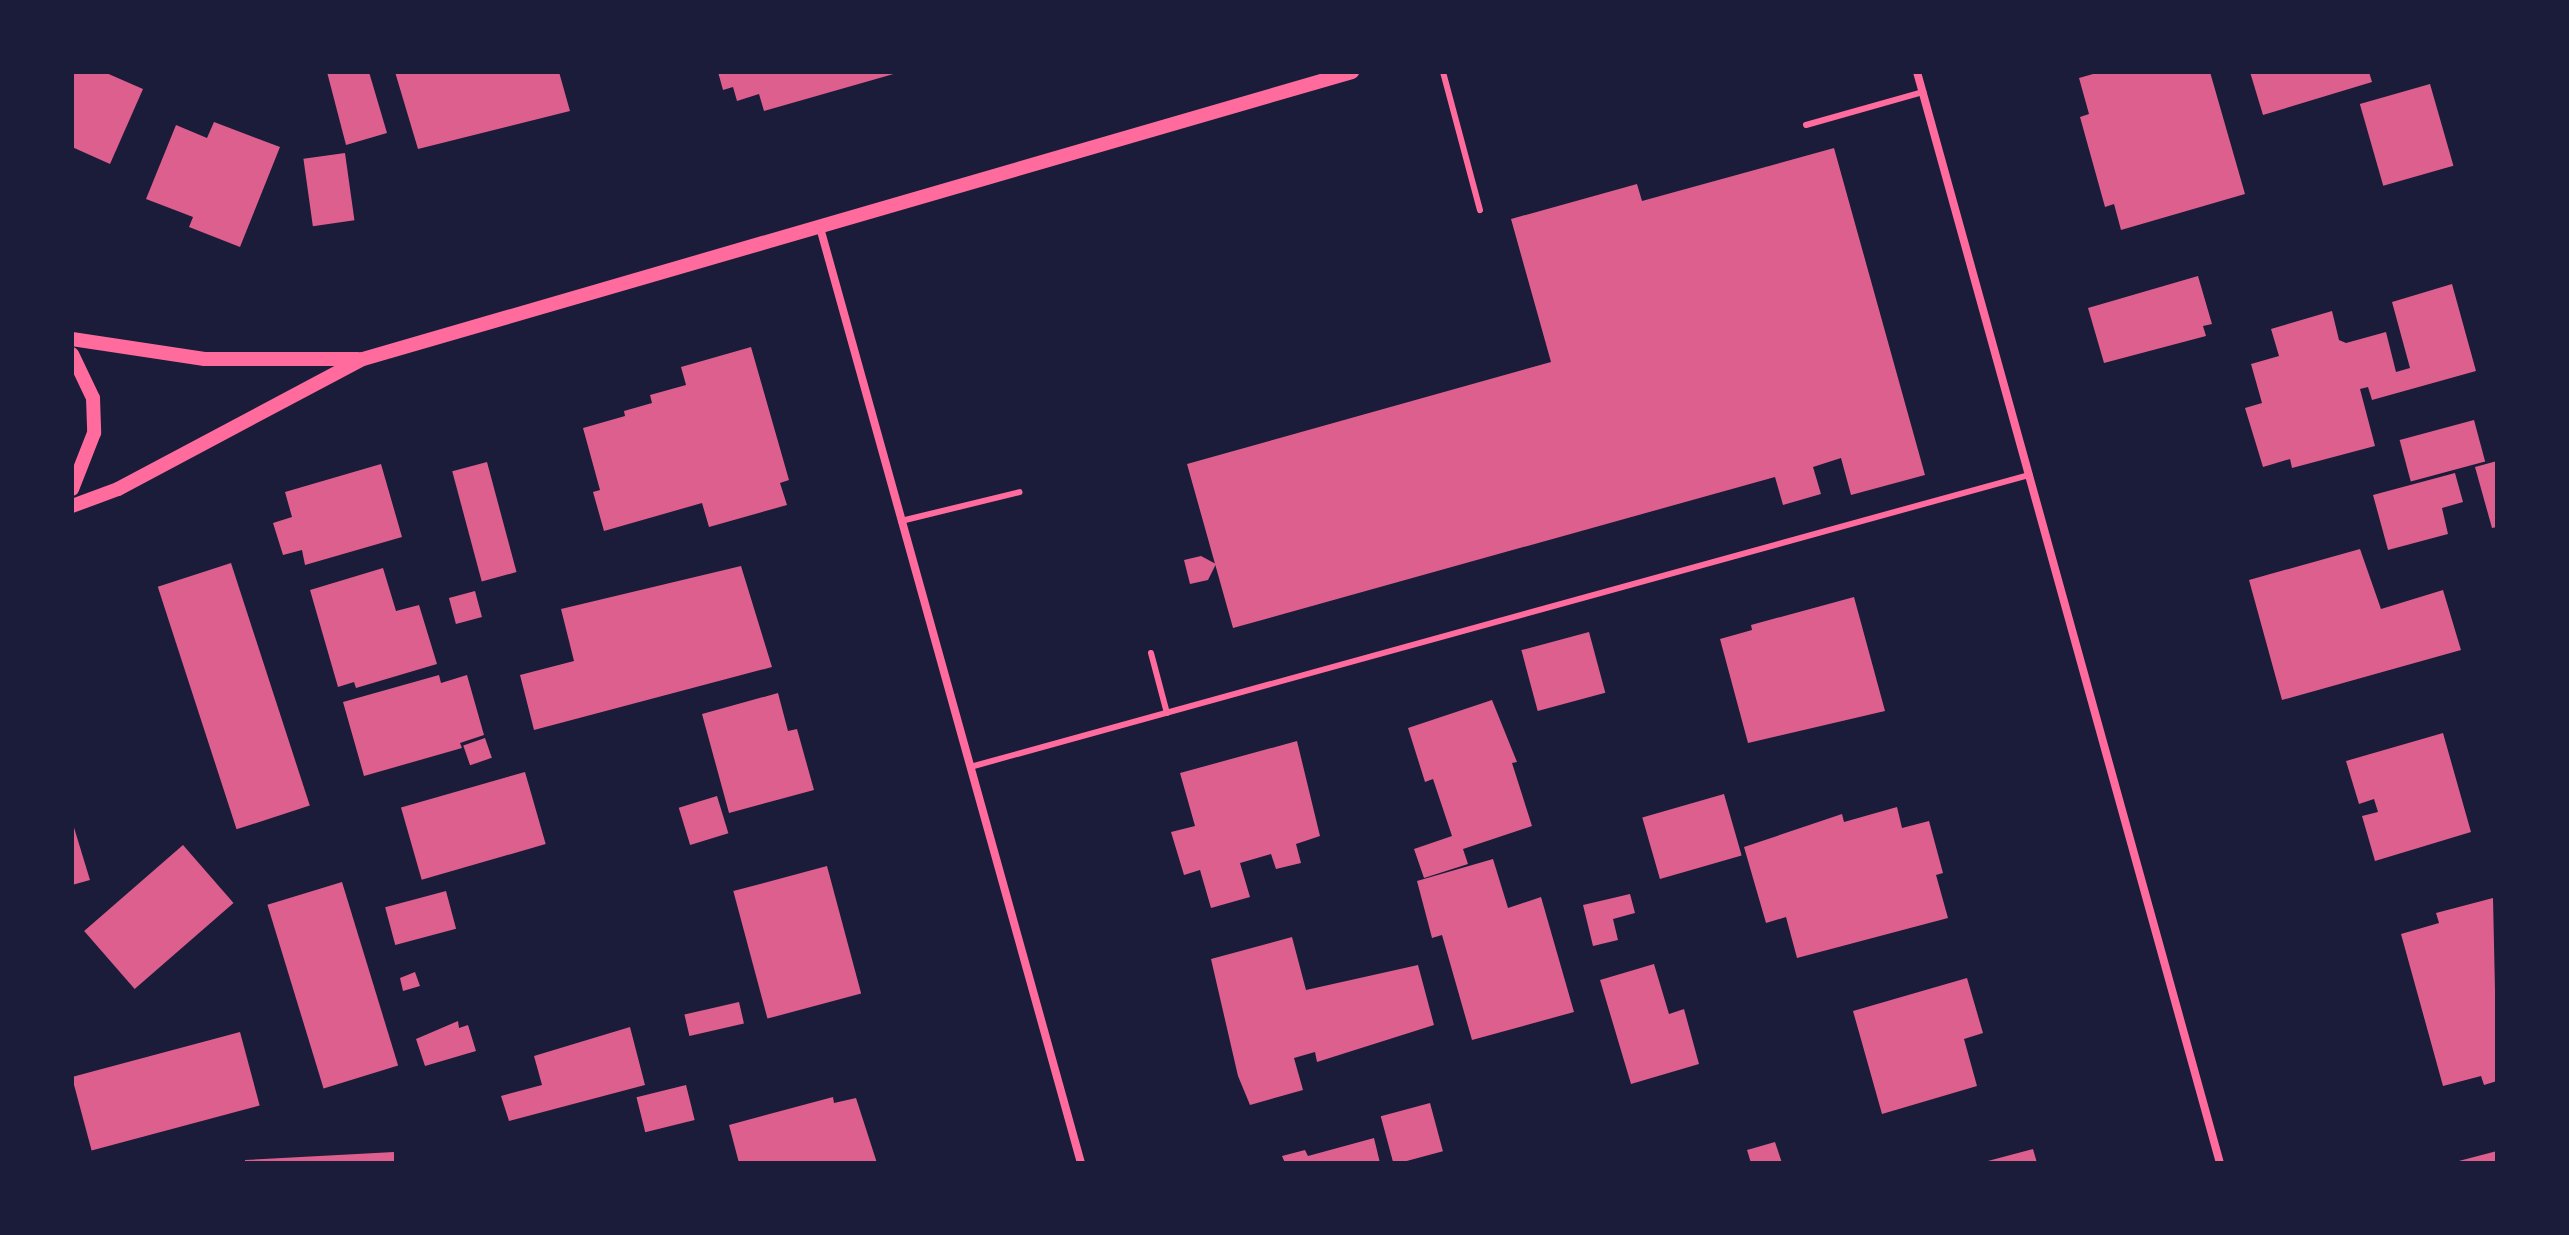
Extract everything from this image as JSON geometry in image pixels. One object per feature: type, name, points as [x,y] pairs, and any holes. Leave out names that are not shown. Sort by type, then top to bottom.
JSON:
[{"type":"street","points":[[72,506],[118,489],[363,359],[819,224],[1352,72]]},
{"type":"street","points":[[1917,72],[2220,1163]]},
{"type":"street","points":[[819,224],[1081,1163]]},
{"type":"street","points":[[72,339],[205,359],[363,359]]},
{"type":"street","points":[[72,354],[93,398],[94,433],[72,489]]},
{"type":"lane","points":[[1443,72],[1480,210]]},
{"type":"lane","points":[[1806,125],[1923,92]]},
{"type":"lane","points":[[970,767],[2029,475]]},
{"type":"lane","points":[[901,521],[1020,492]]},
{"type":"lane","points":[[1151,653],[1167,713]]},
{"type":"building","points":[[72,72],[104,72],[143,89],[110,164],[72,147]]},
{"type":"building","points":[[327,72],[369,72],[387,133],[346,145]]},
{"type":"building","points":[[395,72],[559,72],[570,111],[418,149]]},
{"type":"building","points":[[718,72],[897,73],[764,111],[759,94],[737,101],[733,87],[723,90]]},
{"type":"building","points":[[2100,72],[2210,72],[2245,194],[2121,230],[2114,204],[2105,207],[2080,117],[2089,114],[2079,78]]},
{"type":"building","points":[[2250,72],[2369,72],[2372,82],[2263,115]]},
{"type":"building","points":[[2430,84],[2453,166],[2383,186],[2360,104]]},
{"type":"building","points":[[214,122],[280,147],[240,247],[189,227],[193,217],[146,199],[176,125],[207,138]]},
{"type":"building","points":[[1834,148],[1925,475],[1851,495],[1841,458],[1813,467],[1821,494],[1783,505],[1775,477],[1233,628],[1187,464],[1551,362],[1511,219],[1637,184],[1642,201]]},
{"type":"building","points":[[345,153],[354,220],[313,226],[303,159]]},
{"type":"building","points":[[2198,276],[2212,324],[2203,326],[2206,336],[2104,363],[2088,308]]},
{"type":"building","points":[[2452,284],[2476,371],[2372,400],[2368,387],[2360,389],[2375,446],[2292,468],[2290,459],[2263,467],[2245,408],[2262,403],[2251,364],[2279,356],[2271,329],[2332,311],[2339,340],[2346,343],[2386,332],[2396,372],[2410,368],[2392,302]]},
{"type":"building","points":[[751,347],[789,480],[780,483],[787,505],[709,527],[702,503],[604,531],[593,492],[600,490],[583,428],[625,416],[624,411],[652,403],[650,395],[686,385],[681,367]]},
{"type":"building","points":[[2474,420],[2485,462],[2411,481],[2400,440]]},
{"type":"building","points":[[2497,461],[2497,527],[2492,528],[2475,467]]},
{"type":"building","points":[[487,462],[517,572],[482,581],[452,471]]},
{"type":"building","points":[[381,464],[402,537],[305,565],[302,550],[283,555],[273,523],[292,517],[285,492]]},
{"type":"building","points":[[2455,473],[2463,502],[2442,508],[2448,534],[2388,550],[2373,495]]},
{"type":"building","points":[[2360,549],[2381,609],[2443,590],[2461,650],[2282,700],[2249,580]]},
{"type":"building","points":[[1201,556],[1216,564],[1208,580],[1190,584],[1184,560]]},
{"type":"building","points":[[231,563],[310,806],[237,829],[158,587]]},
{"type":"building","points":[[741,566],[772,667],[534,730],[520,675],[574,661],[561,609]]},
{"type":"building","points":[[383,568],[396,611],[419,605],[437,664],[356,688],[354,682],[338,687],[310,590]]},
{"type":"building","points":[[475,591],[482,617],[456,624],[449,598]]},
{"type":"building","points":[[1854,597],[1885,711],[1748,743],[1720,639],[1752,630],[1751,625]]},
{"type":"building","points":[[1589,632],[1605,693],[1538,711],[1521,650]]},
{"type":"building","points":[[439,675],[441,683],[467,675],[484,735],[460,743],[462,748],[364,776],[343,702]]},
{"type":"building","points":[[778,693],[788,731],[797,729],[814,790],[729,813],[702,714]]},
{"type":"building","points":[[1492,700],[1517,762],[1512,763],[1532,826],[1463,849],[1468,864],[1424,878],[1414,849],[1452,836],[1433,779],[1425,782],[1408,728]]},
{"type":"building","points":[[2443,733],[2471,832],[2375,861],[2362,816],[2378,812],[2374,799],[2359,804],[2346,761]]},
{"type":"building","points":[[485,738],[492,758],[470,765],[463,745]]},
{"type":"building","points":[[1297,741],[1320,836],[1296,844],[1301,863],[1276,869],[1271,854],[1240,863],[1250,897],[1211,908],[1200,870],[1184,875],[1171,832],[1195,826],[1180,773]]},
{"type":"building","points":[[525,772],[546,844],[422,880],[401,808]]},
{"type":"building","points":[[1724,794],[1742,856],[1660,879],[1642,817]]},
{"type":"building","points":[[717,796],[728,833],[690,845],[679,808]]},
{"type":"building","points":[[1897,807],[1902,828],[1929,821],[1943,873],[1936,875],[1948,918],[1797,958],[1786,917],[1766,923],[1744,847],[1842,814],[1844,822]]},
{"type":"building","points":[[72,821],[90,880],[72,885]]},
{"type":"building","points":[[183,845],[234,903],[135,989],[84,931]]},
{"type":"building","points":[[1493,859],[1508,908],[1541,897],[1574,1012],[1472,1040],[1442,935],[1432,938],[1417,881]]},
{"type":"building","points":[[827,866],[861,994],[767,1019],[733,891]]},
{"type":"building","points":[[342,882],[398,1066],[324,1088],[267,905]]},
{"type":"building","points":[[446,891],[456,929],[395,945],[385,907]]},
{"type":"building","points":[[1630,894],[1635,913],[1613,919],[1618,940],[1593,946],[1583,905]]},
{"type":"building","points":[[2493,898],[2497,1081],[2484,1085],[2481,1076],[2443,1086],[2401,934],[2439,923],[2436,913]]},
{"type":"building","points":[[1292,937],[1306,990],[1418,965],[1434,1025],[1317,1062],[1315,1052],[1294,1058],[1303,1090],[1250,1105],[1238,1076],[1211,959]]},
{"type":"building","points":[[1654,964],[1669,1014],[1684,1009],[1699,1064],[1631,1084],[1600,980]]},
{"type":"building","points":[[415,972],[420,986],[403,991],[400,978]]},
{"type":"building","points":[[1967,978],[1983,1033],[1964,1039],[1977,1086],[1882,1114],[1853,1011]]},
{"type":"building","points":[[739,1002],[744,1023],[689,1036],[684,1015]]},
{"type":"building","points":[[458,1021],[459,1028],[468,1025],[476,1051],[425,1066],[416,1039]]},
{"type":"building","points":[[630,1027],[645,1085],[509,1121],[501,1096],[542,1085],[534,1056]]},
{"type":"building","points":[[240,1032],[260,1105],[92,1150],[72,1077]]},
{"type":"building","points":[[686,1085],[695,1120],[645,1132],[637,1097]]},
{"type":"building","points":[[833,1097],[834,1103],[856,1098],[877,1163],[739,1163],[729,1125]]},
{"type":"building","points":[[1430,1103],[1443,1151],[1393,1163],[1381,1116]]},
{"type":"building","points":[[1374,1138],[1380,1163],[1285,1163],[1282,1156],[1305,1150],[1308,1156]]},
{"type":"building","points":[[1775,1142],[1782,1163],[1751,1163],[1747,1150]]},
{"type":"building","points":[[2033,1149],[2037,1163],[1984,1163],[1984,1162]]},
{"type":"building","points":[[2497,1151],[2497,1163],[2455,1162]]},
{"type":"building","points":[[394,1152],[394,1163],[245,1163],[245,1160]]}]
